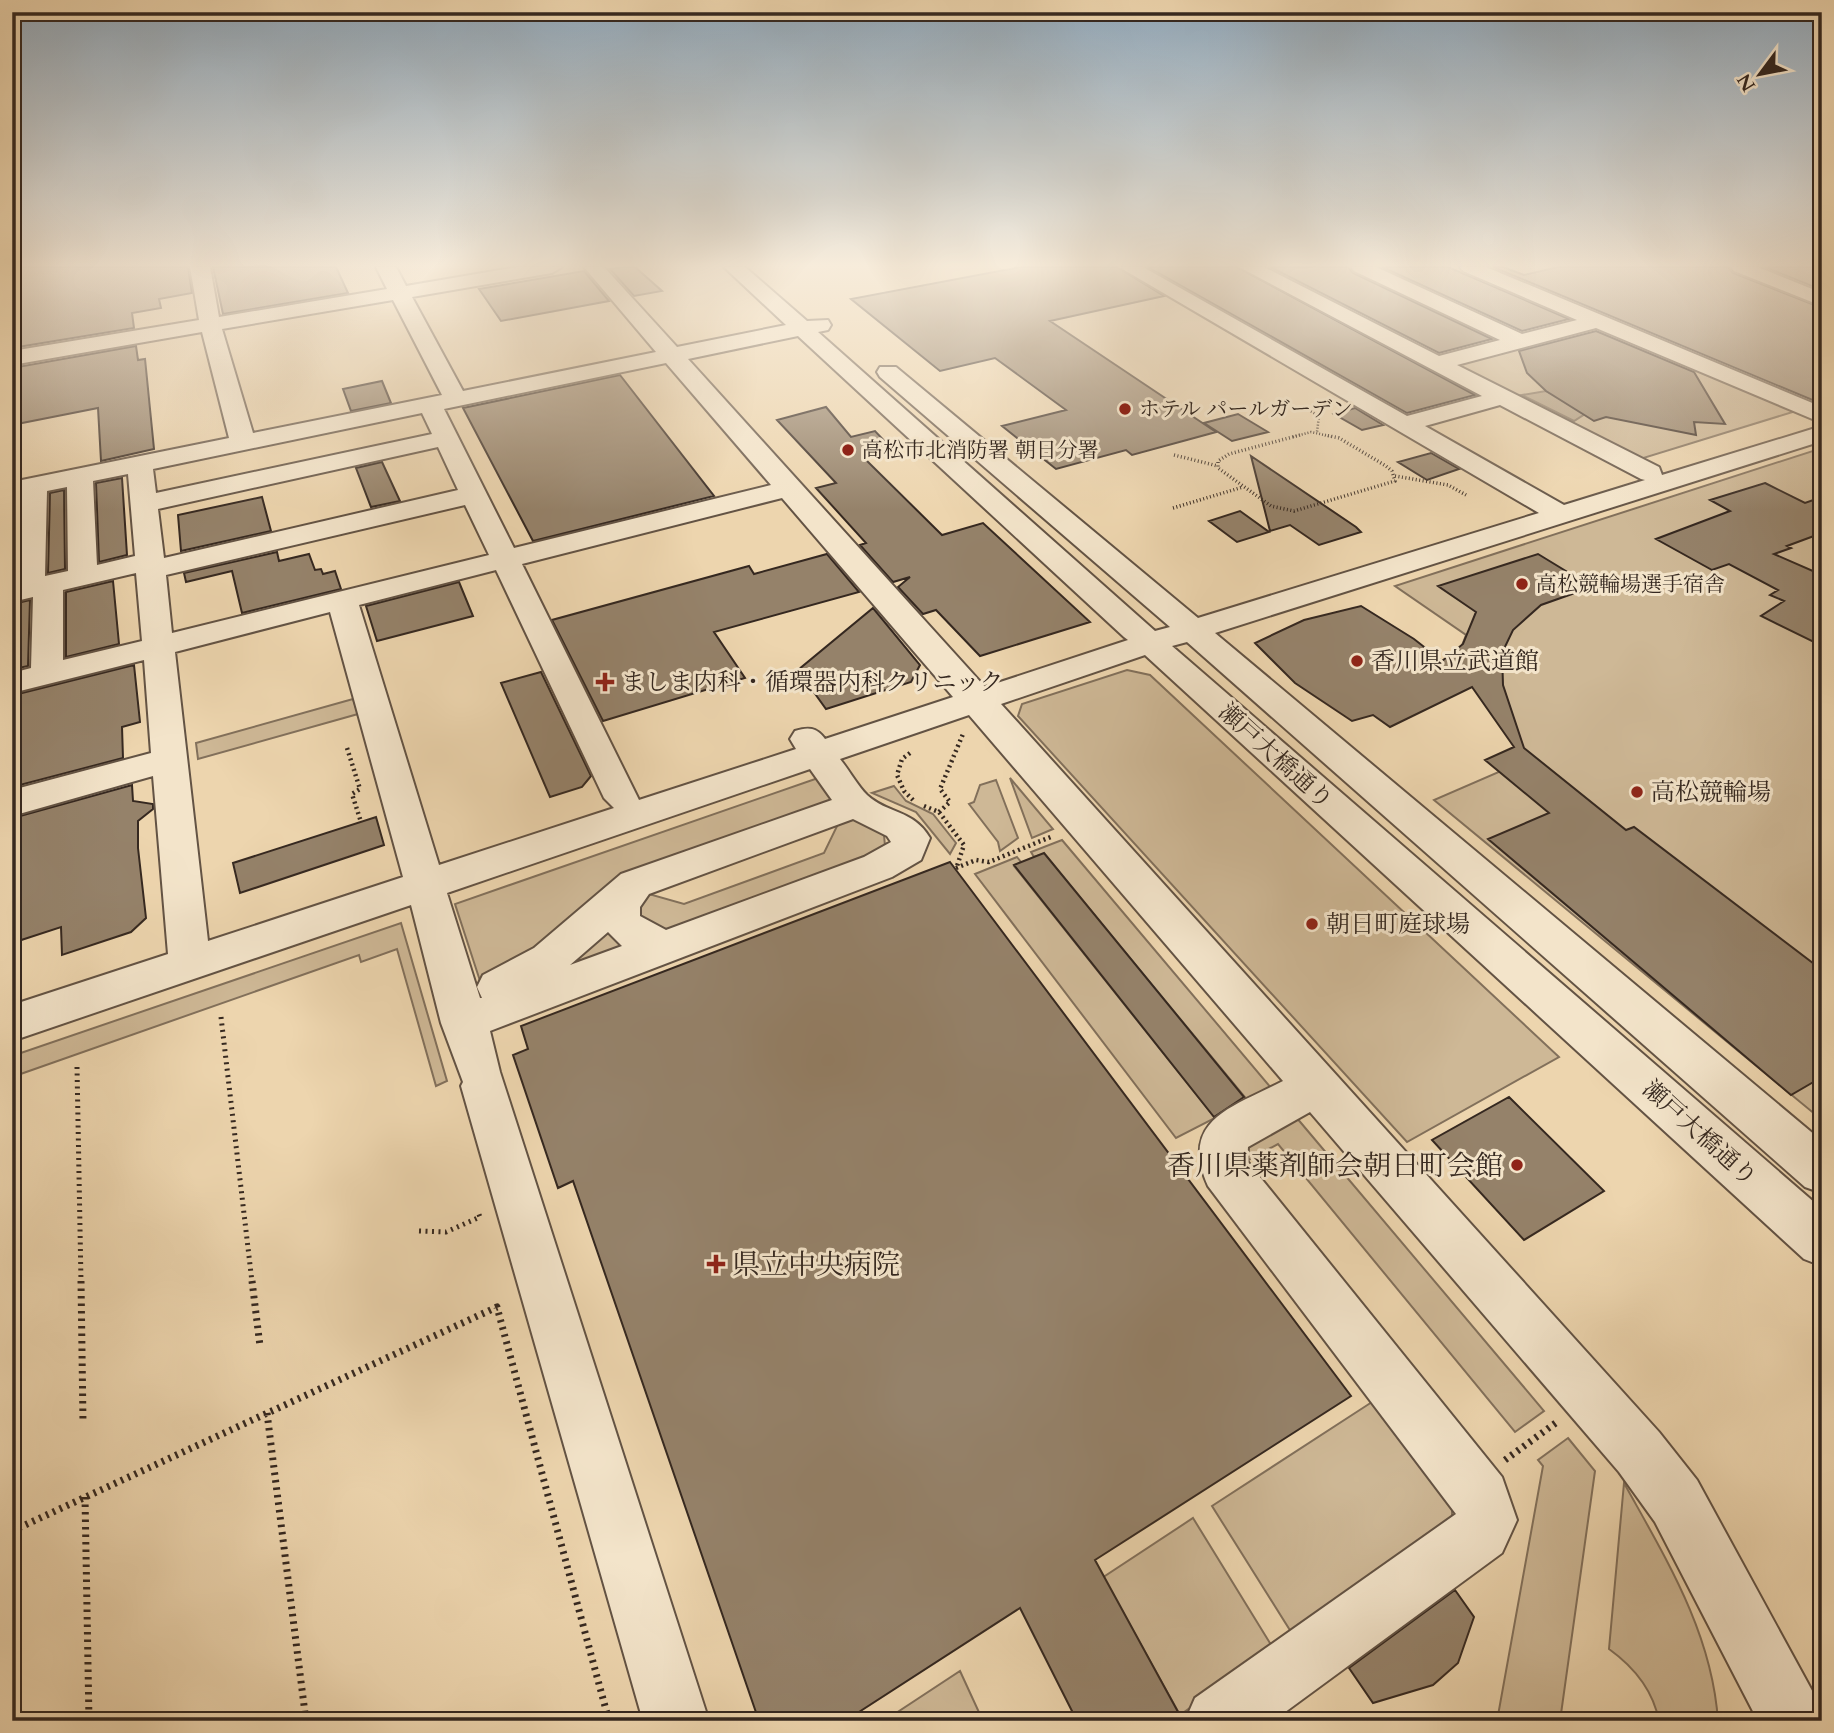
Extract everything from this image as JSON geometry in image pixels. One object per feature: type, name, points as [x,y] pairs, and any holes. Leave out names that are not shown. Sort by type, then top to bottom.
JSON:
[{"type":"street","points":[[12,358],[71,348]]},
{"type":"street","points":[[217,348],[243,443]]},
{"type":"street","points":[[422,348],[443,402],[447,438],[622,798]]},
{"type":"street","points":[[666,348],[790,488],[967,713],[1316,1086],[1639,1452],[1676,1501],[1793,1721]]},
{"type":"street","points":[[47,674],[30,588],[23,488],[706,348]]},
{"type":"street","name":"瀬戸大橋通り","points":[[826,348],[1822,1171]]},
{"type":"street","name":"瀬戸大橋通り","points":[[858,348],[1822,1242]]},
{"type":"street","points":[[1271,348],[1553,510]]},
{"type":"street","points":[[1408,348],[1650,473]]},
{"type":"street","points":[[1438,363],[1494,348]]},
{"type":"street","points":[[1659,348],[1822,418]]},
{"type":"street","points":[[1405,424],[1504,397]]},
{"type":"street","points":[[1553,510],[1650,473],[1822,418]]},
{"type":"street","points":[[422,875],[622,798],[813,746],[967,713],[1164,630],[1553,510],[1822,433]]},
{"type":"street","points":[[143,504],[447,438]]},
{"type":"street","points":[[140,464],[189,952]]},
{"type":"street","points":[[80,476],[83,576]]},
{"type":"street","points":[[12,683],[790,488]]},
{"type":"street","points":[[30,588],[151,565],[473,495]]},
{"type":"street","points":[[342,600],[460,1012],[676,1721]]},
{"type":"street","points":[[12,1000],[189,952],[813,746]]},
{"type":"street","points":[[460,1012],[666,946],[878,867],[908,850],[911,838],[900,827],[855,805],[813,746]]},
{"type":"street","points":[[12,803],[168,760]]},
{"type":"street","points":[[460,1012],[532,972],[635,884],[855,805]]},
{"type":"street","points":[[621,897],[619,913],[628,930],[642,942],[666,946]]},
{"type":"street","points":[[12,1023],[189,952]]},
{"type":"street","points":[[1218,1721],[1481,1532],[1487,1520],[1481,1497],[1225,1170],[1221,1148],[1231,1132],[1316,1086]]},
{"type":"path","points":[[1303,407],[1319,416],[1317,432]]},
{"type":"path","points":[[1218,466],[1218,461],[1229,454],[1317,432],[1339,438],[1386,466],[1395,476],[1448,485],[1465,495]]},
{"type":"path","points":[[1174,455],[1218,466],[1271,506],[1294,511],[1388,485],[1395,476]]},
{"type":"path","points":[[1174,508],[1244,487]]},
{"type":"path","points":[[951,738],[967,713]]},
{"type":"path","points":[[940,812],[950,803],[940,789],[967,713]]},
{"type":"path","points":[[347,748],[360,789],[352,794],[361,822]]},
{"type":"path","points":[[919,750],[902,759],[897,775],[899,783],[913,801],[940,812],[964,845],[956,869],[976,860],[989,862],[1048,839]]},
{"type":"path","points":[[221,1017],[260,1346]]},
{"type":"path","points":[[78,1068],[83,1423]]},
{"type":"path","points":[[419,1231],[446,1232],[480,1217],[476,1204]]},
{"type":"path","points":[[12,1531],[497,1307],[609,1721]]},
{"type":"path","points":[[267,1413],[306,1721]]},
{"type":"path","points":[[1522,1447],[1555,1423]]},
{"type":"path","points":[[85,1497],[89,1721]]},
{"type":"shaded area","points":[[1514,348],[1647,348],[1799,410],[1637,460],[1455,364]]},
{"type":"shaded area","points":[[1546,391],[1588,412],[1574,421],[1522,395]]},
{"type":"shaded area","name":"高松競輪場","points":[[1822,448],[1822,1120],[1434,800],[1531,758],[1517,746],[1461,648],[1466,635],[1395,586]]},
{"type":"shaded area","name":"朝日町庭球場","points":[[1127,670],[1150,675],[1559,1057],[1407,1142],[1018,716],[1022,704]]},
{"type":"shaded area","points":[[353,699],[358,714],[198,759],[196,743]]},
{"type":"shaded area","points":[[821,777],[839,803],[636,875],[482,987],[455,904]]},
{"type":"shaded area","points":[[1010,778],[1053,829],[1032,838]]},
{"type":"shaded area","points":[[996,780],[1018,838],[1000,851],[998,842],[969,804],[974,802],[980,785]]},
{"type":"shaded area","points":[[894,786],[906,801],[933,814],[956,843],[950,854],[916,812],[872,793]]},
{"type":"shaded area","points":[[854,818],[884,835],[885,846],[879,852],[668,933],[648,933],[633,903],[649,894],[684,904],[824,853],[838,824]]},
{"type":"shaded area","points":[[1062,840],[1272,1089],[1248,1101],[1044,854],[1034,857],[1031,852]]},
{"type":"shaded area","points":[[1017,857],[1021,862],[1014,866],[1215,1118],[1176,1138],[975,874]]},
{"type":"shaded area","points":[[612,915],[634,946],[543,979]]},
{"type":"shaded area","points":[[401,923],[447,1081],[436,1086],[397,949],[361,962],[359,955],[12,1077],[12,1056]]},
{"type":"shaded area","points":[[1296,1117],[1544,1411],[1515,1432],[1278,1144],[1241,1164],[1245,1144]]},
{"type":"shaded area","points":[[1372,1402],[1452,1506],[1452,1523],[1293,1635],[1212,1506]]},
{"type":"shaded area","points":[[1568,1438],[1595,1471],[1560,1721],[1497,1721],[1543,1466],[1538,1460]]},
{"type":"shaded area","points":[[1624,1483],[1671,1568],[1697,1627],[1714,1688],[1718,1721],[1659,1721],[1652,1699],[1641,1680],[1627,1663],[1609,1649]]},
{"type":"shaded area","points":[[1193,1518],[1273,1648],[1180,1715],[1111,1591],[1029,1626]]},
{"type":"shaded area","points":[[960,1671],[983,1721],[884,1721]]},
{"type":"building","points":[[136,348],[138,360],[145,359],[154,449],[101,461],[98,408],[12,425],[12,368]]},
{"type":"building","points":[[911,348],[1090,348],[1216,432],[1132,455],[1126,450],[1056,469],[1002,426],[1066,410],[995,358],[940,371]]},
{"type":"building","points":[[1291,348],[1387,348],[1475,395],[1407,413]]},
{"type":"building","points":[[1429,348],[1458,348],[1439,353]]},
{"type":"building","points":[[1531,348],[1636,348],[1694,372],[1725,424],[1694,422],[1696,435],[1606,417],[1594,421],[1546,391],[1527,373],[1519,351]]},
{"type":"building","points":[[1687,348],[1822,348],[1822,404]]},
{"type":"building","points":[[620,375],[714,496],[533,541],[463,408]]},
{"type":"building","points":[[382,381],[391,403],[351,411],[343,389]]},
{"type":"building","points":[[826,407],[851,437],[875,431],[893,450],[864,458],[942,535],[983,523],[1090,622],[980,656],[936,610],[923,614],[898,587],[910,577],[893,582],[860,545],[866,543],[816,488],[836,483],[777,420]]},
{"type":"building","points":[[1355,408],[1383,425],[1362,430],[1334,414]]},
{"type":"building","points":[[1238,414],[1268,432],[1232,441],[1204,423]]},
{"type":"building","points":[[1431,453],[1459,469],[1427,480],[1398,462]]},
{"type":"building","points":[[1251,456],[1361,532],[1319,545],[1290,525],[1270,531]]},
{"type":"building","points":[[382,462],[400,501],[371,507],[356,468]]},
{"type":"building","points":[[122,478],[127,555],[99,562],[96,483]]},
{"type":"building","points":[[1765,483],[1805,503],[1822,497],[1822,533],[1787,546],[1791,548],[1774,554],[1822,575],[1822,646],[1761,616],[1784,601],[1770,595],[1778,590],[1729,564],[1712,570],[1656,539],[1730,511],[1710,500]]},
{"type":"building","points":[[64,490],[65,569],[48,573],[50,493]]},
{"type":"building","points":[[262,497],[271,531],[181,551],[178,515]]},
{"type":"building","points":[[1240,511],[1269,532],[1237,542],[1209,521]]},
{"type":"building","points":[[277,552],[279,561],[309,554],[315,570],[321,569],[323,574],[335,571],[341,589],[242,613],[232,571],[186,582],[184,573]]},
{"type":"building","points":[[827,554],[859,592],[714,632],[745,678],[603,721],[552,620],[749,566],[754,574]]},
{"type":"building","points":[[1538,554],[1592,587],[1541,605],[1513,630],[1502,653],[1503,685],[1524,748],[1626,830],[1634,827],[1822,970],[1822,1077],[1791,1095],[1488,839],[1549,813],[1485,760],[1514,747],[1472,687],[1390,727],[1373,715],[1352,721],[1295,683],[1255,643],[1304,620],[1361,606],[1414,639],[1442,661],[1463,644],[1476,612],[1438,586]]},
{"type":"building","points":[[113,581],[119,644],[66,657],[66,592]]},
{"type":"building","points":[[459,582],[473,616],[377,641],[366,606]]},
{"type":"building","points":[[30,600],[28,666],[19,668],[19,650],[13,651],[13,604]]},
{"type":"building","points":[[873,608],[920,665],[911,682],[826,709],[798,670]]},
{"type":"building","points":[[134,665],[140,722],[122,727],[123,758],[20,785],[20,770],[16,771],[18,694]]},
{"type":"building","points":[[541,672],[591,776],[582,787],[550,797],[501,683]]},
{"type":"building","points":[[132,785],[133,801],[153,804],[153,809],[138,821],[138,848],[146,918],[131,932],[62,955],[61,927],[12,943],[12,836],[20,833],[20,816]]},
{"type":"building","points":[[376,817],[384,845],[240,893],[233,863]]},
{"type":"building","points":[[1044,853],[1244,1097],[1214,1117],[1014,865]]},
{"type":"building","points":[[950,862],[1351,1396],[1095,1560],[1183,1721],[1077,1721],[1020,1608],[845,1721],[759,1721],[573,1181],[558,1188],[513,1055],[528,1049],[521,1026]]},
{"type":"building","name":"香川県薬剤師会朝日町会館","points":[[1509,1097],[1604,1191],[1524,1240],[1432,1140]]},
{"type":"building","points":[[1455,1590],[1474,1617],[1458,1663],[1433,1685],[1373,1703],[1349,1668]]},
{"type":"place","name":"ホテル パールガーデン","points":[[1125,409]]},
{"type":"place","name":"高松市北消防署 朝日分署","points":[[848,450]]},
{"type":"place","name":"高松競輪場選手宿舎","points":[[1522,584]]},
{"type":"place","name":"香川県立武道館","points":[[1357,661]]},
{"type":"place","name":"ましま内科・循環器内科クリニック","points":[[605,682]]},
{"type":"place","name":"高松競輪場","points":[[1637,792]]},
{"type":"place","name":"朝日町庭球場","points":[[1312,924]]},
{"type":"place","name":"香川県薬剤師会朝日町会館","points":[[1517,1165]]},
{"type":"place","name":"県立中央病院","points":[[716,1264]]}]
